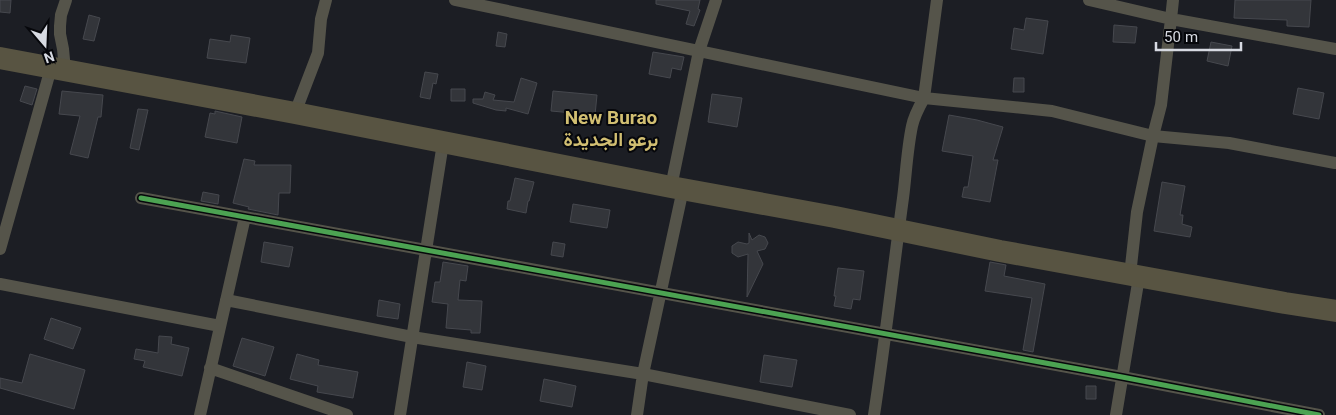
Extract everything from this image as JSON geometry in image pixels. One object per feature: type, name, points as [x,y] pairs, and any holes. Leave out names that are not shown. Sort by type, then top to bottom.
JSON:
[{"type":"highway","points":[[0,58],[295,113],[677,188],[835,216],[1000,251],[1285,303],[1336,310]]},
{"type":"street","points":[[0,249],[58,69],[63,49],[60,34],[61,15],[66,0]]},
{"type":"street","points":[[295,113],[318,53],[321,19],[326,0]]},
{"type":"street","points":[[455,0],[924,98],[1052,111],[1153,136],[1229,144],[1335,163]]},
{"type":"street","points":[[637,415],[643,374],[661,292],[699,51],[716,0]]},
{"type":"street","points":[[874,415],[912,126],[916,111],[924,98],[937,0]]},
{"type":"street","points":[[1089,0],[1170,19],[1336,49]]},
{"type":"street","points":[[1116,415],[1135,276],[1137,212],[1161,105],[1173,0]]},
{"type":"street","points":[[400,415],[443,143]]},
{"type":"street","points":[[141,198],[661,292],[1320,415]]},
{"type":"street","points":[[200,415],[245,217]]},
{"type":"street","points":[[0,284],[220,326]]},
{"type":"street","points":[[226,300],[412,337],[643,374],[850,415]]},
{"type":"street","points":[[210,368],[347,415]]},
{"type":"building","points":[[0,0],[11,0],[10,13],[0,12]]},
{"type":"building","points":[[656,0],[700,0],[698,9],[700,10],[694,26],[686,24],[690,11],[656,4]]},
{"type":"building","points":[[1235,0],[1311,0],[1309,27],[1287,26],[1287,20],[1234,18]]},
{"type":"building","points":[[89,15],[100,18],[94,41],[83,39]]},
{"type":"building","points":[[1026,18],[1048,21],[1043,54],[1011,49],[1014,28],[1024,30]]},
{"type":"building","points":[[1114,25],[1137,27],[1135,43],[1113,42]]},
{"type":"building","points":[[498,32],[507,34],[505,47],[496,46]]},
{"type":"building","points":[[231,35],[250,38],[246,63],[207,58],[210,39],[230,42]]},
{"type":"building","points":[[1211,42],[1232,46],[1228,66],[1207,61]]},
{"type":"building","points":[[653,52],[684,57],[681,70],[672,68],[670,78],[649,74]]},
{"type":"building","points":[[425,72],[438,74],[436,84],[433,83],[430,99],[420,97]]},
{"type":"building","points":[[521,78],[537,83],[528,114],[506,108],[506,111],[496,110],[473,103],[473,99],[483,99],[485,92],[495,95],[493,100],[514,102]]},
{"type":"building","points":[[1014,78],[1024,78],[1024,92],[1013,92]]},
{"type":"building","points":[[25,86],[37,89],[32,105],[20,101]]},
{"type":"building","points":[[1298,88],[1324,93],[1319,119],[1293,114]]},
{"type":"building","points":[[451,89],[465,89],[465,101],[451,101]]},
{"type":"building","points":[[62,91],[103,95],[101,117],[98,117],[88,158],[70,154],[80,116],[59,114]]},
{"type":"building","points":[[553,91],[597,95],[595,115],[551,111]]},
{"type":"building","points":[[712,94],[742,98],[737,127],[708,122]]},
{"type":"building","points":[[138,109],[148,110],[139,150],[130,148]]},
{"type":"building","points":[[215,111],[242,117],[237,143],[205,137],[210,113],[215,114]]},
{"type":"building","points":[[949,115],[1003,127],[993,160],[998,160],[990,202],[962,197],[964,187],[968,187],[973,156],[942,151]]},
{"type":"building","points":[[244,159],[255,161],[254,165],[291,165],[290,193],[279,193],[278,215],[248,209],[249,207],[233,203]]},
{"type":"building","points":[[515,178],[534,182],[526,213],[507,209]]},
{"type":"building","points":[[1162,182],[1185,186],[1180,215],[1183,215],[1182,224],[1192,227],[1190,237],[1154,231]]},
{"type":"building","points":[[203,192],[219,195],[218,204],[201,201]]},
{"type":"building","points":[[573,204],[610,210],[607,228],[570,222]]},
{"type":"building","points":[[749,233],[752,240],[759,235],[765,237],[768,243],[765,249],[757,251],[763,264],[747,297],[748,254],[738,257],[732,253],[732,246],[738,242],[749,243]]},
{"type":"building","points":[[264,242],[293,247],[289,267],[261,262]]},
{"type":"building","points":[[553,242],[565,244],[563,257],[551,255]]},
{"type":"building","points":[[443,262],[468,266],[466,281],[460,280],[458,300],[482,301],[480,333],[471,333],[471,330],[446,328],[448,304],[432,302],[435,282],[440,282]]},
{"type":"building","points":[[990,262],[1006,265],[1004,276],[1045,284],[1033,352],[1023,350],[1032,298],[985,291]]},
{"type":"building","points":[[838,268],[864,271],[860,300],[853,299],[851,309],[834,306]]},
{"type":"building","points":[[379,300],[400,304],[398,319],[377,316]]},
{"type":"building","points":[[51,318],[81,328],[73,349],[44,339]]},
{"type":"building","points":[[159,336],[172,337],[171,344],[189,348],[182,376],[143,367],[145,361],[134,359],[136,349],[158,353]]},
{"type":"building","points":[[242,338],[274,347],[265,376],[233,366]]},
{"type":"building","points":[[30,354],[85,370],[74,409],[0,388],[0,378],[22,383]]},
{"type":"building","points":[[297,354],[319,360],[318,365],[358,372],[353,398],[317,392],[318,386],[290,379]]},
{"type":"building","points":[[764,355],[797,360],[792,387],[760,382]]},
{"type":"building","points":[[467,362],[486,366],[482,390],[463,387]]},
{"type":"building","points":[[544,379],[576,386],[572,407],[540,401]]},
{"type":"building","points":[[1086,386],[1096,386],[1096,399],[1086,399]]},
{"type":"cycle path","points":[[141,198],[1122,377],[1319,415]]},
{"type":"district","name":"New Burao برعو الجديدة","points":[[611,128]]}]
